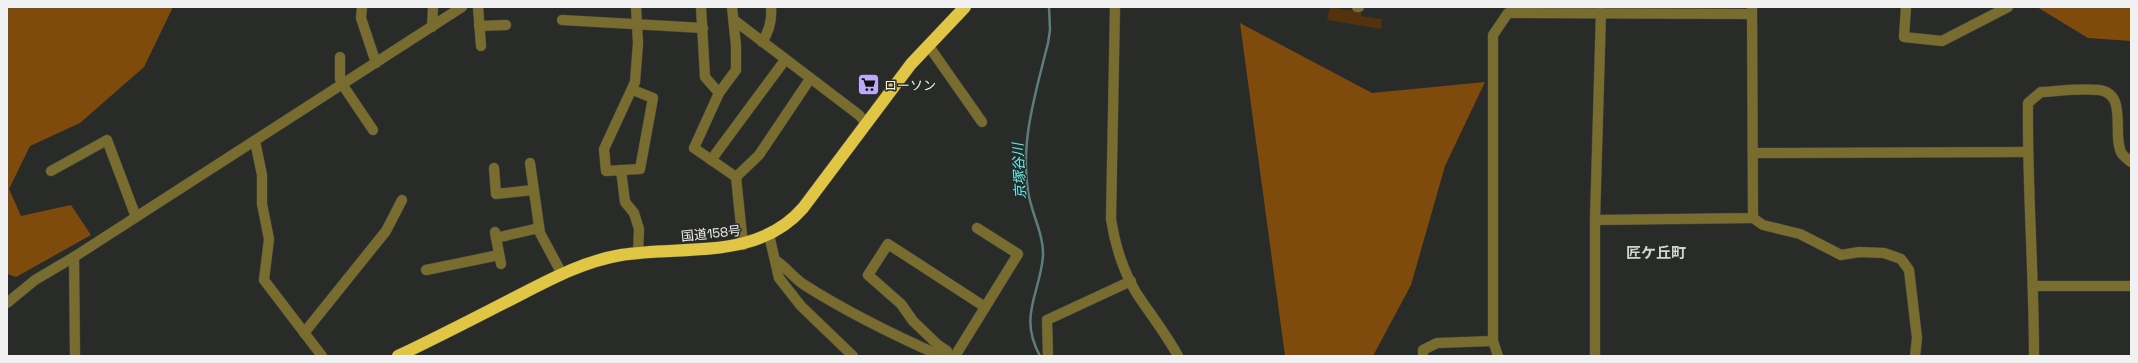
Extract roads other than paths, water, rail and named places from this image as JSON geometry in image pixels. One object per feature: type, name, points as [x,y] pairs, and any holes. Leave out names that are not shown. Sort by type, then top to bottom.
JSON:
[{"type":"highway","name":"国道158号","points":[[398,356],[562,274],[594,261],[638,253],[743,245],[769,235],[788,223],[800,212],[911,64],[965,7]]},
{"type":"street","points":[[362,7],[361,18],[376,63]]},
{"type":"street","points":[[432,27],[433,7]]},
{"type":"street","points":[[7,303],[35,280],[74,257],[462,7]]},
{"type":"street","points":[[478,7],[481,46]]},
{"type":"street","points":[[633,90],[653,98],[640,169],[606,171],[604,149],[633,90],[638,63],[638,25],[636,7]]},
{"type":"street","points":[[701,7],[704,78],[719,93]]},
{"type":"street","points":[[732,7],[736,70],[719,93],[694,148],[736,176]]},
{"type":"street","points":[[762,42],[766,37],[772,18],[771,7]]},
{"type":"street","points":[[1115,7],[1111,219],[1115,242],[1138,294],[1164,330],[1178,356]]},
{"type":"street","points":[[1906,7],[1904,38],[1942,41],[2008,7]]},
{"type":"street","points":[[1498,356],[1493,341],[1492,35],[1508,13],[1643,10],[1752,11],[1754,153],[1753,218]]},
{"type":"street","points":[[1595,356],[1595,220],[1601,12]]},
{"type":"street","points":[[562,20],[703,28]]},
{"type":"street","points":[[734,20],[859,115],[866,123]]},
{"type":"street","points":[[480,26],[506,25]]},
{"type":"street","points":[[928,45],[982,122]]},
{"type":"street","points":[[340,57],[340,79],[342,84],[373,130]]},
{"type":"street","points":[[712,160],[785,60]]},
{"type":"street","points":[[736,176],[759,155],[810,79]]},
{"type":"street","points":[[2034,356],[2034,286],[2030,242],[2028,103],[2040,92],[2100,90],[2110,95],[2117,107],[2118,140],[2122,153],[2131,162]]},
{"type":"street","points":[[51,171],[107,140],[136,217]]},
{"type":"street","points":[[255,141],[262,175],[262,204],[269,239],[268,263],[264,280],[322,356]]},
{"type":"street","points":[[1754,153],[2028,152]]},
{"type":"street","points":[[530,163],[540,233],[562,274]]},
{"type":"street","points":[[494,168],[496,194],[534,190]]},
{"type":"street","points":[[621,170],[625,202],[634,213],[639,229],[638,253]]},
{"type":"street","points":[[736,176],[743,245]]},
{"type":"street","points":[[304,333],[386,231],[402,200]]},
{"type":"street","points":[[1595,220],[1753,218],[1763,225],[1800,234],[1840,255],[1859,252],[1884,253],[1901,259],[1909,270],[1917,338],[1916,356]]},
{"type":"street","points":[[426,270],[429,271],[500,259],[495,235],[539,228]]},
{"type":"street","points":[[955,356],[1018,254],[977,228]]},
{"type":"street","points":[[769,235],[777,274],[786,288],[801,306],[852,356]]},
{"type":"street","points":[[950,356],[947,351],[938,345],[913,321],[901,304],[868,275],[888,244],[986,306]]},
{"type":"street","points":[[74,257],[75,356]]},
{"type":"street","points":[[775,260],[784,266],[801,283],[899,337],[941,356]]},
{"type":"street","points":[[1048,356],[1046,320],[1131,281]]},
{"type":"street","points":[[2034,286],[2131,286]]},
{"type":"street","points":[[1423,356],[1423,350],[1437,343],[1493,341]]},
{"type":"waterway","name":"京塚谷川","points":[[1040,356],[1034,342],[1030,317],[1041,270],[1043,248],[1028,191],[1026,154],[1030,117],[1048,43],[1050,30],[1049,7]]},
{"type":"place","name":"ローソン","points":[[868,85]]},
{"type":"district","name":"匠ケ丘町","points":[[1656,253]]}]
